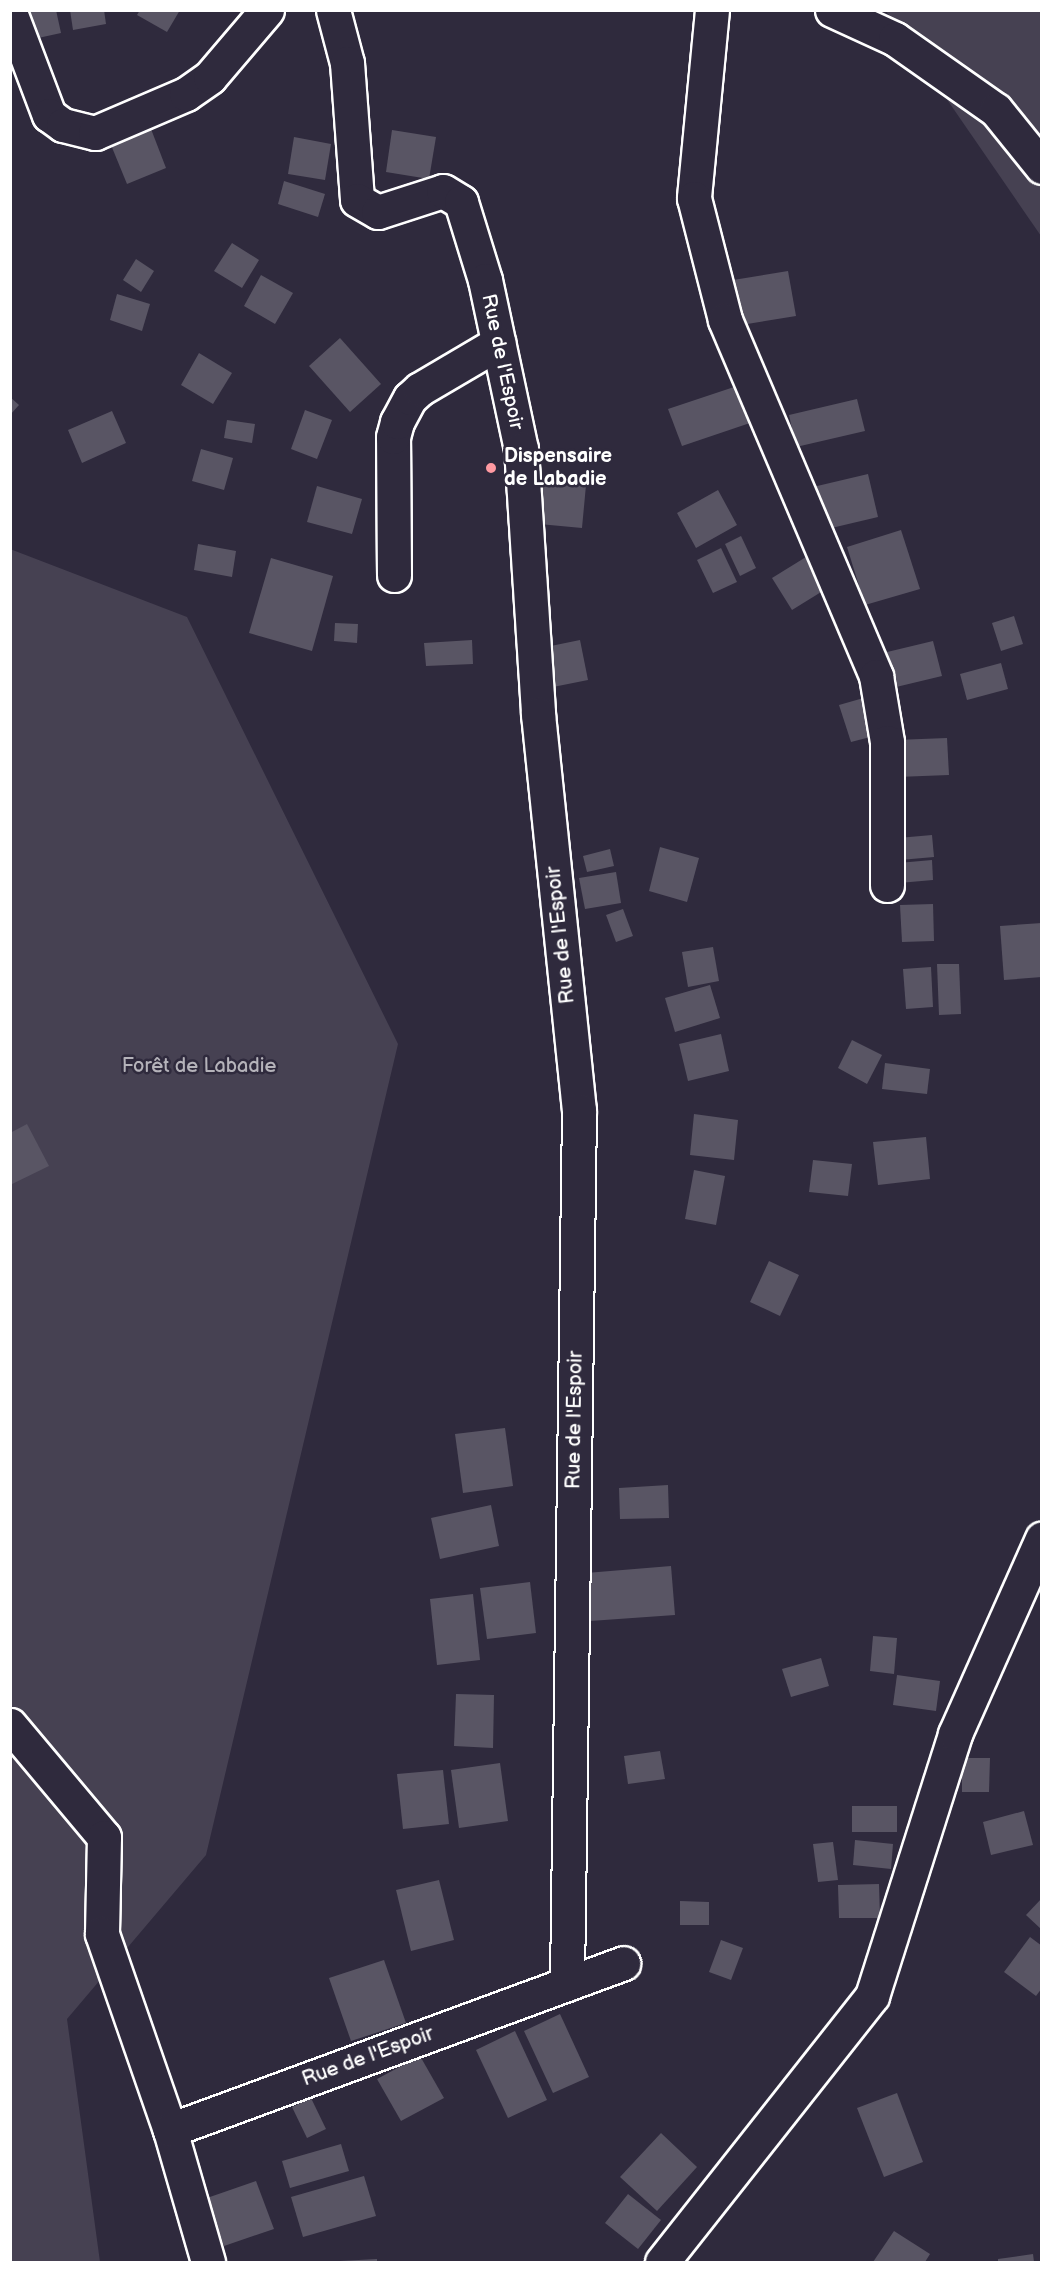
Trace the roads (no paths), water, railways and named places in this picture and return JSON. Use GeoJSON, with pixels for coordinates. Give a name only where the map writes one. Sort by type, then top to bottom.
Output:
{"type":"FeatureCollection","features":[{"type":"Feature","properties":{"kind":"street"},"geometry":{"type":"LineString","coordinates":[[10,12],[49,115],[63,125],[95,133],[186,94],[210,77],[267,10]]}},
{"type":"Feature","properties":{"kind":"street","name":"Rue de l'Espoir"},"geometry":{"type":"LineString","coordinates":[[333,10],[347,63],[357,200],[378,212],[437,191],[455,196],[461,202],[485,280],[521,449],[538,714],[579,1110],[567,1984]]}},
{"type":"Feature","properties":{"kind":"street"},"geometry":{"type":"LineString","coordinates":[[712,10],[694,198],[725,320],[876,676],[887,742],[887,885]]}},
{"type":"Feature","properties":{"kind":"street"},"geometry":{"type":"LineString","coordinates":[[832,10],[895,39],[996,110],[1041,167]]}},
{"type":"Feature","properties":{"kind":"street"},"geometry":{"type":"LineString","coordinates":[[394,574],[393,437],[397,422],[410,398],[420,389],[498,343]]}},
{"type":"Feature","properties":{"kind":"street"},"geometry":{"type":"LineString","coordinates":[[662,2262],[872,1996],[955,1734],[1041,1539]]}},
{"type":"Feature","properties":{"kind":"street"},"geometry":{"type":"LineString","coordinates":[[10,1725],[104,1837],[102,1934],[170,2130],[208,2262]]}},
{"type":"Feature","properties":{"kind":"street","name":"Rue de l'Espoir"},"geometry":{"type":"LineString","coordinates":[[170,2130],[623,1963]]}},
{"type":"Feature","properties":{"kind":"place","name":"Dispensaire de Labadie"},"geometry":{"type":"Point","coordinates":[491,468]}},
{"type":"Feature","properties":{"kind":"park label","name":"Forêt de Labadie"},"geometry":{"type":"Point","coordinates":[199,1066]}}]}
